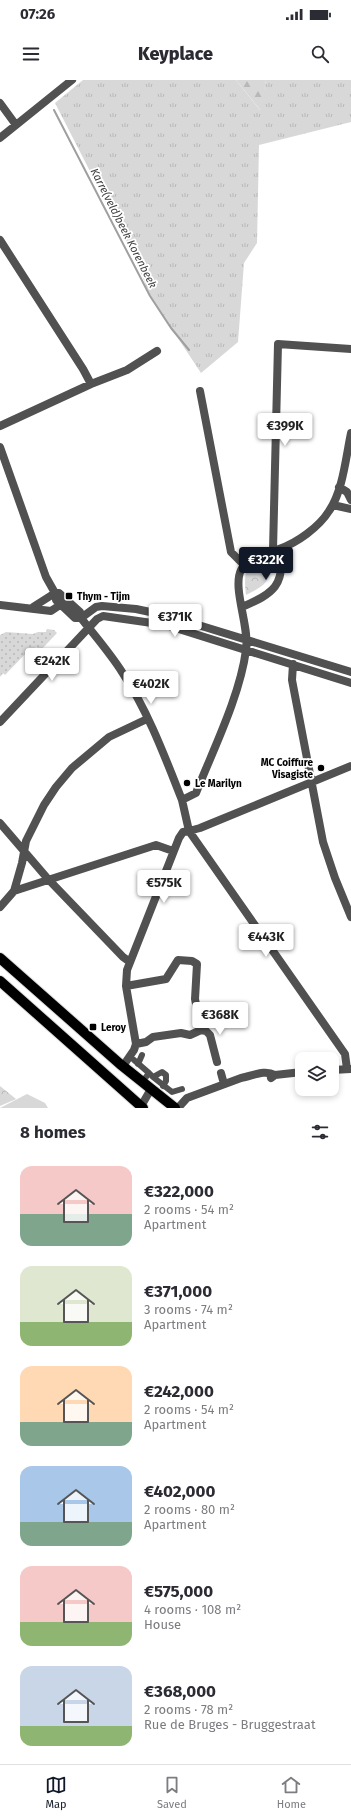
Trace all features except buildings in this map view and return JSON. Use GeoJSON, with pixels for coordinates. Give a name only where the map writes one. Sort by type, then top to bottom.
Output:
{"type":"FeatureCollection","features":[{"type":"Feature","properties":{"kind":"main road"},"geometry":{"type":"LineString","coordinates":[[0,958],[123,1066],[175,1108]]}},
{"type":"Feature","properties":{"kind":"main road"},"geometry":{"type":"LineString","coordinates":[[0,981],[141,1108]]}},
{"type":"Feature","properties":{"kind":"street"},"geometry":{"type":"LineString","coordinates":[[0,138],[72,80]]}},
{"type":"Feature","properties":{"kind":"street"},"geometry":{"type":"LineString","coordinates":[[0,103],[16,125]]}},
{"type":"Feature","properties":{"kind":"street"},"geometry":{"type":"LineString","coordinates":[[0,240],[91,384]]}},
{"type":"Feature","properties":{"kind":"street"},"geometry":{"type":"LineString","coordinates":[[242,607],[268,596],[275,586],[282,571],[276,549],[278,344],[351,349]]}},
{"type":"Feature","properties":{"kind":"street"},"geometry":{"type":"LineString","coordinates":[[0,426],[91,384],[127,370],[157,351]]}},
{"type":"Feature","properties":{"kind":"street"},"geometry":{"type":"LineString","coordinates":[[200,391],[231,552],[244,565]]}},
{"type":"Feature","properties":{"kind":"street"},"geometry":{"type":"LineString","coordinates":[[182,800],[196,793],[239,682],[247,650],[238,581],[244,565],[259,554],[276,549],[315,528],[333,505],[348,459],[351,433]]}},
{"type":"Feature","properties":{"kind":"street"},"geometry":{"type":"LineString","coordinates":[[0,447],[46,577],[59,594],[80,612],[82,618],[122,672],[147,719],[182,800],[189,831],[345,1054],[349,1069],[339,1070]]}},
{"type":"Feature","properties":{"kind":"street"},"geometry":{"type":"LineString","coordinates":[[339,487],[347,492],[351,500]]}},
{"type":"Feature","properties":{"kind":"street"},"geometry":{"type":"LineString","coordinates":[[333,505],[351,510]]}},
{"type":"Feature","properties":{"kind":"street"},"geometry":{"type":"LineString","coordinates":[[59,594],[60,605],[75,618],[82,618],[96,607],[118,607],[169,616],[351,672]]}},
{"type":"Feature","properties":{"kind":"street"},"geometry":{"type":"LineString","coordinates":[[33,607],[59,594]]}},
{"type":"Feature","properties":{"kind":"street"},"geometry":{"type":"LineString","coordinates":[[0,605],[33,607],[51,611],[60,605]]}},
{"type":"Feature","properties":{"kind":"street"},"geometry":{"type":"LineString","coordinates":[[0,722],[102,616],[128,618],[166,625],[351,683]]}},
{"type":"Feature","properties":{"kind":"street"},"geometry":{"type":"LineString","coordinates":[[293,664],[292,680],[328,861],[351,917]]}},
{"type":"Feature","properties":{"kind":"street"},"geometry":{"type":"LineString","coordinates":[[0,907],[14,891],[26,841],[44,805],[72,768],[109,737],[147,719]]}},
{"type":"Feature","properties":{"kind":"street"},"geometry":{"type":"LineString","coordinates":[[123,1066],[134,1050],[136,1044],[125,978],[173,851],[183,832],[200,828],[351,766]]}},
{"type":"Feature","properties":{"kind":"street"},"geometry":{"type":"LineString","coordinates":[[0,823],[48,879],[123,957],[130,962]]}},
{"type":"Feature","properties":{"kind":"street"},"geometry":{"type":"LineString","coordinates":[[14,891],[156,845],[173,851]]}},
{"type":"Feature","properties":{"kind":"street"},"geometry":{"type":"LineString","coordinates":[[126,986],[166,979],[178,960],[181,959],[197,964],[195,999],[201,1030]]}},
{"type":"Feature","properties":{"kind":"street"},"geometry":{"type":"LineString","coordinates":[[136,1044],[146,1042],[153,1037],[181,1033],[190,1035],[201,1030],[206,1031],[210,1035],[217,1062]]}},
{"type":"Feature","properties":{"kind":"street"},"geometry":{"type":"LineString","coordinates":[[142,1055],[136,1062],[149,1076],[172,1092],[182,1089]]}},
{"type":"Feature","properties":{"kind":"street"},"geometry":{"type":"LineString","coordinates":[[149,1076],[162,1072],[166,1076],[166,1081],[163,1086]]}},
{"type":"Feature","properties":{"kind":"street"},"geometry":{"type":"LineString","coordinates":[[221,1073],[224,1084]]}},
{"type":"Feature","properties":{"kind":"street"},"geometry":{"type":"LineString","coordinates":[[178,1108],[187,1098],[254,1074],[271,1073],[275,1075],[295,1073]]}},
{"type":"Feature","properties":{"kind":"street"},"geometry":{"type":"LineString","coordinates":[[141,1108],[151,1089]]}},
{"type":"Feature","properties":{"kind":"green space"},"geometry":{"type":"Polygon","coordinates":[[[83,80],[236,80],[260,110],[266,80],[351,80],[351,122],[259,145],[257,243],[244,263],[238,342],[201,373],[150,296],[137,263],[55,103],[83,80]]]}},
{"type":"Feature","properties":{"kind":"green space"},"geometry":{"type":"Polygon","coordinates":[[[236,80],[266,80],[261,111],[236,80]]]}},
{"type":"Feature","properties":{"kind":"green space"},"geometry":{"type":"Polygon","coordinates":[[[273,555],[270,575],[267,580],[260,587],[246,595],[245,579],[248,568],[257,560],[273,555]]]}},
{"type":"Feature","properties":{"kind":"green space"},"geometry":{"type":"Polygon","coordinates":[[[47,629],[54,630],[57,633],[40,651],[36,647],[31,652],[29,650],[5,675],[3,673],[0,677],[0,635],[6,632],[33,634],[38,632],[46,632],[47,629]]]}},
{"type":"Feature","properties":{"kind":"green space"},"geometry":{"type":"Polygon","coordinates":[[[0,1086],[16,1099],[0,1106],[0,1086]]]}},
{"type":"Feature","properties":{"kind":"green space"},"geometry":{"type":"Polygon","coordinates":[[[27,1094],[45,1103],[48,1108],[0,1108],[27,1094]]]}},
{"type":"Feature","properties":{"kind":"waterway","name":"Karre(veld)beek Korenbeek"},"geometry":{"type":"LineString","coordinates":[[54,110],[150,296],[171,328],[189,350]]}},
{"type":"Feature","properties":{"kind":"place","name":"Thym - Tijm"},"geometry":{"type":"Point","coordinates":[69,596]}},
{"type":"Feature","properties":{"kind":"place","name":"MC Coiffure Visagiste"},"geometry":{"type":"Point","coordinates":[321,768]}},
{"type":"Feature","properties":{"kind":"place","name":"Le Marilyn"},"geometry":{"type":"Point","coordinates":[187,783]}},
{"type":"Feature","properties":{"kind":"place","name":"Leroy"},"geometry":{"type":"Point","coordinates":[93,1027]}}]}
